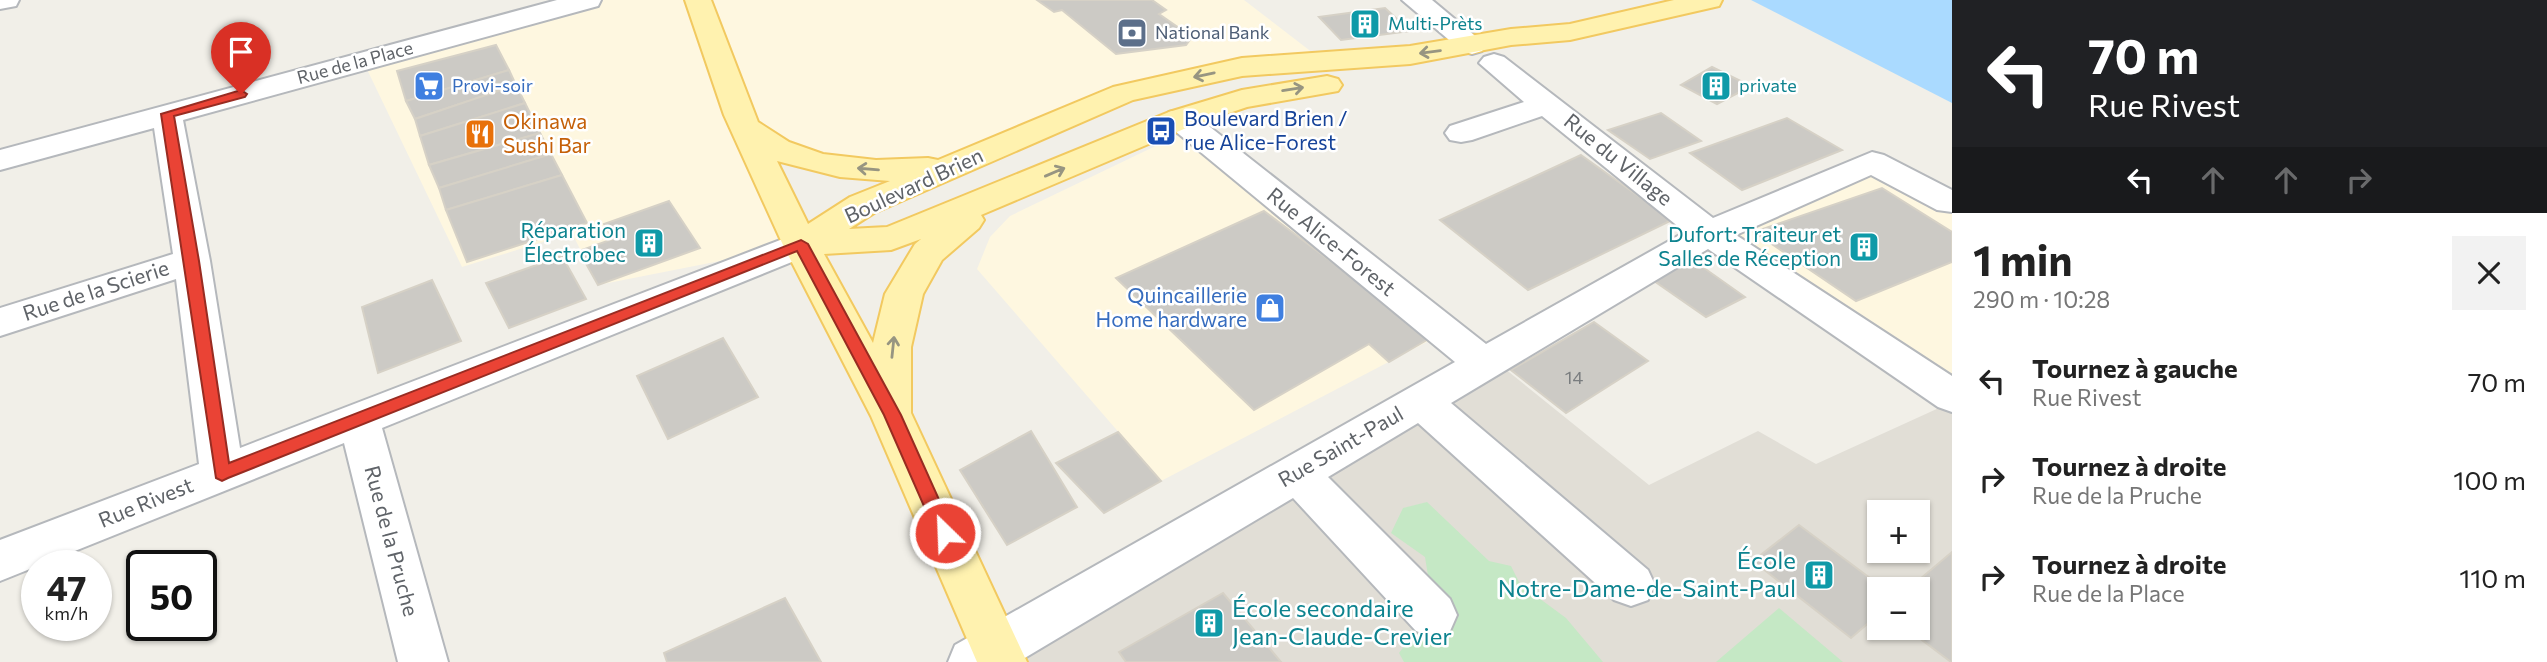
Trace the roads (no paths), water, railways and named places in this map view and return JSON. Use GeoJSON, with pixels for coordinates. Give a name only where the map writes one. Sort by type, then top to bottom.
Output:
{"type":"FeatureCollection","features":[{"type":"Feature","properties":{"kind":"main road"},"geometry":{"type":"LineString","coordinates":[[698,0],[739,115],[801,244],[892,415],[991,657]]}},
{"type":"Feature","properties":{"kind":"main road","name":"Boulevard Brien"},"geometry":{"type":"LineString","coordinates":[[801,244],[862,205],[1124,93],[1242,67],[1531,52],[1570,32],[1709,0]]}},
{"type":"Feature","properties":{"kind":"main road","name":"Boulevard Brien"},"geometry":{"type":"LineString","coordinates":[[801,244],[891,237],[1180,119],[1242,99],[1483,54]]}},
{"type":"Feature","properties":{"kind":"main road"},"geometry":{"type":"LineString","coordinates":[[747,129],[787,153],[831,165],[874,170],[910,170],[960,163]]}},
{"type":"Feature","properties":{"kind":"main road"},"geometry":{"type":"LineString","coordinates":[[892,415],[891,347],[904,294],[928,252],[992,198]]}},
{"type":"Feature","properties":{"kind":"street"},"geometry":{"type":"LineString","coordinates":[[0,1],[6,0]]}},
{"type":"Feature","properties":{"kind":"street","name":"Rue de la Place"},"geometry":{"type":"LineString","coordinates":[[0,160],[588,0]]}},
{"type":"Feature","properties":{"kind":"street","name":"Rue du Village"},"geometry":{"type":"LineString","coordinates":[[1415,0],[1709,233],[1952,396]]}},
{"type":"Feature","properties":{"kind":"street"},"geometry":{"type":"LineString","coordinates":[[1461,133],[1549,104]]}},
{"type":"Feature","properties":{"kind":"street"},"geometry":{"type":"LineString","coordinates":[[167,114],[192,261],[222,473]]}},
{"type":"Feature","properties":{"kind":"street","name":"Rue Alice-Forest"},"geometry":{"type":"LineString","coordinates":[[1180,119],[1484,364]]}},
{"type":"Feature","properties":{"kind":"street","name":"Rue Saint-Paul"},"geometry":{"type":"LineString","coordinates":[[991,657],[1297,473],[1709,233],[1872,162],[1949,202],[1952,201]]}},
{"type":"Feature","properties":{"kind":"street","name":"Rue Rivest"},"geometry":{"type":"LineString","coordinates":[[0,561],[801,244]]}},
{"type":"Feature","properties":{"kind":"street","name":"Rue de la Scierie"},"geometry":{"type":"LineString","coordinates":[[0,322],[192,261]]}},
{"type":"Feature","properties":{"kind":"street"},"geometry":{"type":"LineString","coordinates":[[1421,401],[1631,585]]}},
{"type":"Feature","properties":{"kind":"street","name":"Rue de la Pruche"},"geometry":{"type":"LineString","coordinates":[[359,419],[423,662]]}},
{"type":"Feature","properties":{"kind":"street"},"geometry":{"type":"LineString","coordinates":[[1297,473],[1433,615]]}},
{"type":"Feature","properties":{"kind":"water"},"geometry":{"type":"Polygon","coordinates":[[[1751,0],[1952,0],[1952,103],[1751,0]]]}},
{"type":"Feature","properties":{"kind":"place","name":"Multi-Prèts"},"geometry":{"type":"Point","coordinates":[1365,24]}},
{"type":"Feature","properties":{"kind":"place","name":"National Bank"},"geometry":{"type":"Point","coordinates":[1132,33]}},
{"type":"Feature","properties":{"kind":"place","name":"Provi-soir"},"geometry":{"type":"Point","coordinates":[429,86]}},
{"type":"Feature","properties":{"kind":"place","name":"private"},"geometry":{"type":"Point","coordinates":[1716,86]}},
{"type":"Feature","properties":{"kind":"place","name":"Boulevard Brien / rue Alice-Forest"},"geometry":{"type":"Point","coordinates":[1161,131]}},
{"type":"Feature","properties":{"kind":"place","name":"Okinawa Sushi Bar"},"geometry":{"type":"Point","coordinates":[480,134]}},
{"type":"Feature","properties":{"kind":"place","name":"Réparation Électrobec"},"geometry":{"type":"Point","coordinates":[649,243]}},
{"type":"Feature","properties":{"kind":"place","name":"Dufort: Traiteur et Salles de Réception"},"geometry":{"type":"Point","coordinates":[1864,247]}},
{"type":"Feature","properties":{"kind":"place","name":"Quincaillerie Home hardware"},"geometry":{"type":"Point","coordinates":[1270,308]}},
{"type":"Feature","properties":{"kind":"place","name":"École Notre-Dame-de-Saint-Paul"},"geometry":{"type":"Point","coordinates":[1819,575]}},
{"type":"Feature","properties":{"kind":"place","name":"École secondaire Jean-Claude-Crevier"},"geometry":{"type":"Point","coordinates":[1209,623]}}]}
